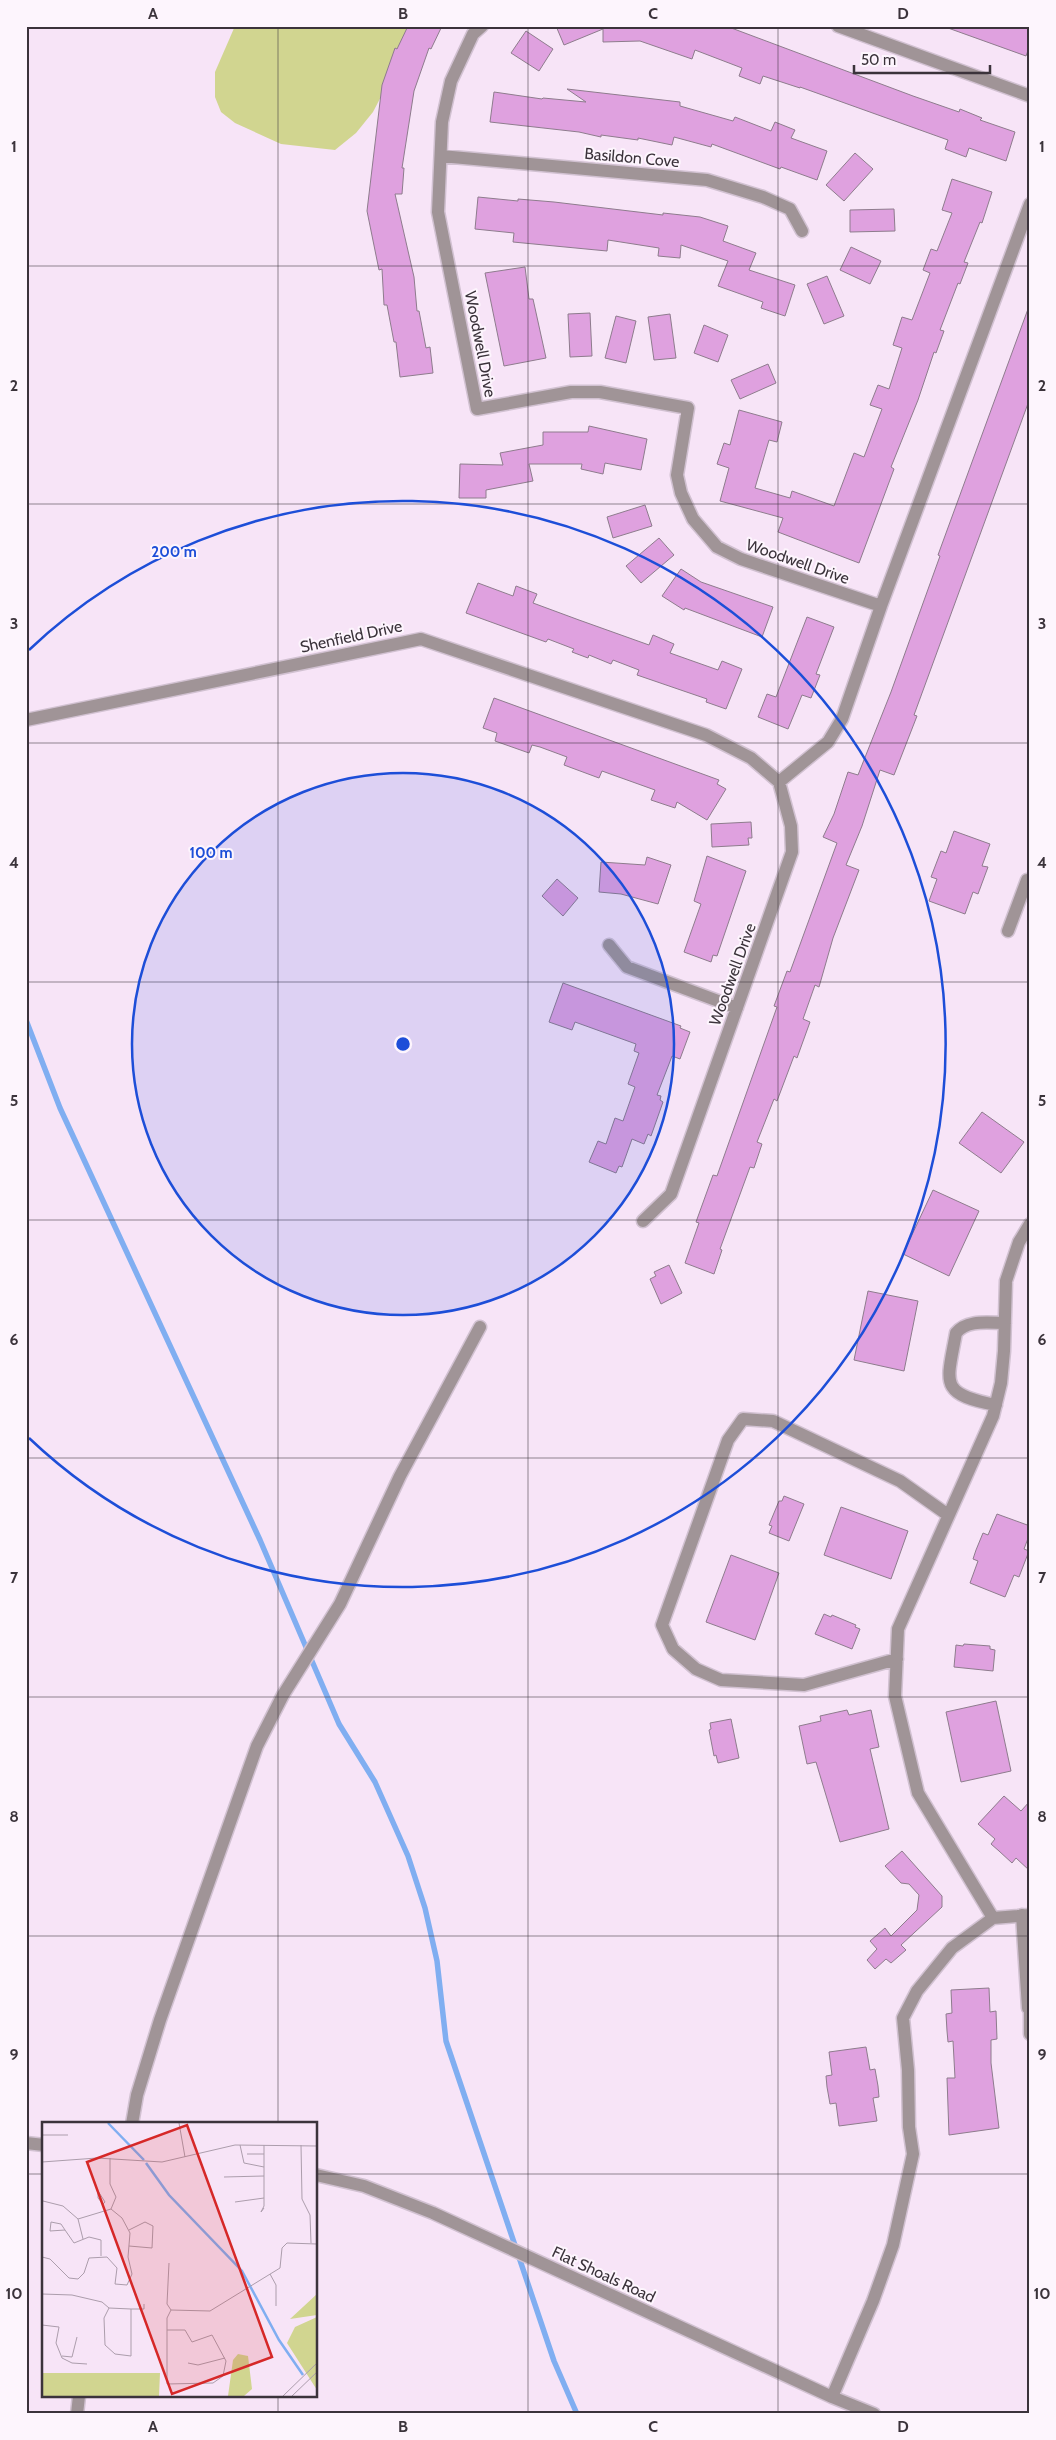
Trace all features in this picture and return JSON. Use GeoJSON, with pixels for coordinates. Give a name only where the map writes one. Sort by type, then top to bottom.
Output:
{"type":"FeatureCollection","features":[{"type":"Feature","properties":{"kind":"street","name":"Woodwell Drive"},"geometry":{"type":"LineString","coordinates":[[482,26],[474,34],[452,81],[442,122],[438,212],[477,409],[571,392],[600,392],[688,408],[677,475],[693,519],[717,547],[741,559],[881,606]]}},
{"type":"Feature","properties":{"kind":"street"},"geometry":{"type":"LineString","coordinates":[[838,26],[1030,96]]}},
{"type":"Feature","properties":{"kind":"street","name":"Basildon Cove"},"geometry":{"type":"LineString","coordinates":[[441,156],[707,180],[763,197],[790,209],[802,231]]}},
{"type":"Feature","properties":{"kind":"street"},"geometry":{"type":"LineString","coordinates":[[779,782],[828,742],[842,719],[881,606],[1030,204]]}},
{"type":"Feature","properties":{"kind":"street","name":"Shenfield Drive"},"geometry":{"type":"LineString","coordinates":[[26,720],[421,639],[706,735],[751,758],[779,782]]}},
{"type":"Feature","properties":{"kind":"street","name":"Woodwell Drive"},"geometry":{"type":"LineString","coordinates":[[643,1221],[671,1194],[792,852],[792,826],[779,782]]}},
{"type":"Feature","properties":{"kind":"street"},"geometry":{"type":"LineString","coordinates":[[1008,931],[1027,880],[1030,881]]}},
{"type":"Feature","properties":{"kind":"street"},"geometry":{"type":"LineString","coordinates":[[609,945],[627,967],[737,1008]]}},
{"type":"Feature","properties":{"kind":"street"},"geometry":{"type":"LineString","coordinates":[[993,1918],[918,1793],[895,1696],[898,1629],[982,1441],[996,1405],[1001,1383],[1006,1281],[1019,1242],[1030,1224]]}},
{"type":"Feature","properties":{"kind":"street"},"geometry":{"type":"LineString","coordinates":[[996,1405],[961,1396],[953,1389],[948,1379],[956,1333],[961,1327],[973,1324],[1005,1323]]}},
{"type":"Feature","properties":{"kind":"street"},"geometry":{"type":"LineString","coordinates":[[132,2122],[137,2094],[160,2020],[258,1746],[283,1695],[340,1604],[400,1476],[480,1327]]}},
{"type":"Feature","properties":{"kind":"street"},"geometry":{"type":"LineString","coordinates":[[897,1659],[804,1685],[721,1680],[696,1670],[673,1649],[662,1625],[728,1440],[743,1419],[773,1421],[891,1477],[948,1515]]}},
{"type":"Feature","properties":{"kind":"street"},"geometry":{"type":"LineString","coordinates":[[832,2397],[873,2301],[893,2245],[913,2154],[909,2127],[908,2070],[903,2018],[917,1991],[952,1948],[993,1918],[1026,1915],[1030,2034]]}},
{"type":"Feature","properties":{"kind":"street"},"geometry":{"type":"LineString","coordinates":[[26,2143],[42,2145]]}},
{"type":"Feature","properties":{"kind":"street","name":"Flat Shoals Road"},"geometry":{"type":"LineString","coordinates":[[318,2176],[364,2186],[433,2213],[832,2397],[874,2414]]}},
{"type":"Feature","properties":{"kind":"street"},"geometry":{"type":"LineString","coordinates":[[78,2414],[79,2398]]}},
{"type":"Feature","properties":{"kind":"green space"},"geometry":{"type":"Polygon","coordinates":[[[235,26],[418,26],[373,112],[356,133],[335,150],[281,144],[235,123],[221,112],[215,97],[215,72],[235,26]]]}},
{"type":"Feature","properties":{"kind":"building"},"geometry":{"type":"Polygon","coordinates":[[[408,26],[442,26],[431,49],[429,48],[414,91],[402,168],[404,168],[402,194],[395,194],[414,277],[417,311],[419,311],[426,348],[430,347],[433,373],[400,377],[396,342],[394,342],[387,305],[384,305],[382,269],[379,270],[367,211],[382,85],[395,48],[397,49],[408,26]]]}},
{"type":"Feature","properties":{"kind":"building"},"geometry":{"type":"Polygon","coordinates":[[[556,26],[726,26],[913,96],[959,112],[960,109],[982,118],[980,120],[1015,132],[1006,161],[969,148],[966,157],[945,149],[948,140],[800,87],[763,76],[760,84],[739,76],[742,68],[695,50],[692,59],[640,41],[603,42],[603,29],[564,45],[556,26]]]}},
{"type":"Feature","properties":{"kind":"building"},"geometry":{"type":"Polygon","coordinates":[[[948,26],[1030,26],[1030,45],[1026,56],[948,28],[948,26]]]}},
{"type":"Feature","properties":{"kind":"building"},"geometry":{"type":"Polygon","coordinates":[[[526,31],[553,49],[539,71],[511,53],[526,31]]]}},
{"type":"Feature","properties":{"kind":"building"},"geometry":{"type":"Polygon","coordinates":[[[567,89],[680,102],[680,106],[733,121],[735,117],[771,131],[775,122],[795,130],[791,138],[827,151],[817,180],[781,167],[780,169],[712,144],[711,147],[674,137],[672,145],[638,138],[638,140],[601,135],[601,137],[579,132],[490,122],[494,92],[542,99],[586,102],[567,89]]]}},
{"type":"Feature","properties":{"kind":"building"},"geometry":{"type":"Polygon","coordinates":[[[855,153],[873,169],[844,201],[826,185],[855,153]]]}},
{"type":"Feature","properties":{"kind":"building"},"geometry":{"type":"Polygon","coordinates":[[[952,179],[992,192],[982,223],[980,222],[964,262],[968,263],[960,284],[958,283],[940,330],[944,331],[936,353],[934,352],[918,400],[891,467],[894,469],[859,563],[778,532],[783,518],[720,501],[729,468],[717,464],[724,443],[730,445],[739,410],[782,422],[777,442],[769,440],[755,488],[790,498],[792,491],[834,506],[854,453],[864,457],[882,409],[870,405],[878,385],[889,389],[902,348],[893,345],[902,317],[912,320],[930,273],[923,270],[931,249],[937,251],[952,213],[942,210],[952,179]]]}},
{"type":"Feature","properties":{"kind":"building"},"geometry":{"type":"Polygon","coordinates":[[[478,197],[554,202],[663,215],[663,213],[700,217],[728,226],[723,241],[756,253],[749,270],[795,285],[785,316],[761,308],[763,302],[718,286],[728,261],[681,245],[680,258],[658,256],[659,248],[608,240],[607,251],[513,242],[514,233],[475,229],[478,197]]]}},
{"type":"Feature","properties":{"kind":"building"},"geometry":{"type":"Polygon","coordinates":[[[894,209],[895,231],[850,232],[850,210],[894,209]]]}},
{"type":"Feature","properties":{"kind":"building"},"geometry":{"type":"Polygon","coordinates":[[[851,247],[881,261],[870,284],[840,270],[851,247]]]}},
{"type":"Feature","properties":{"kind":"building"},"geometry":{"type":"Polygon","coordinates":[[[525,267],[529,299],[533,299],[546,358],[504,366],[485,273],[525,267]]]}},
{"type":"Feature","properties":{"kind":"building"},"geometry":{"type":"Polygon","coordinates":[[[827,276],[844,316],[824,324],[807,284],[827,276]]]}},
{"type":"Feature","properties":{"kind":"building"},"geometry":{"type":"Polygon","coordinates":[[[1028,309],[1030,309],[1030,398],[914,715],[917,716],[894,775],[880,770],[862,826],[846,865],[859,870],[833,938],[819,987],[815,985],[803,1019],[810,1022],[797,1058],[794,1056],[777,1101],[774,1099],[757,1142],[762,1144],[754,1168],[750,1167],[720,1249],[722,1250],[714,1274],[685,1263],[699,1223],[696,1222],[713,1175],[717,1176],[777,1007],[774,1006],[787,971],[790,972],[837,843],[823,837],[834,814],[848,772],[858,775],[891,692],[940,556],[938,555],[1028,309]]]}},
{"type":"Feature","properties":{"kind":"building"},"geometry":{"type":"Polygon","coordinates":[[[590,313],[592,356],[570,357],[568,314],[590,313]]]}},
{"type":"Feature","properties":{"kind":"building"},"geometry":{"type":"Polygon","coordinates":[[[670,314],[676,358],[654,360],[648,317],[670,314]]]}},
{"type":"Feature","properties":{"kind":"building"},"geometry":{"type":"Polygon","coordinates":[[[616,316],[636,321],[626,363],[605,358],[616,316]]]}},
{"type":"Feature","properties":{"kind":"building"},"geometry":{"type":"Polygon","coordinates":[[[704,325],[728,335],[718,362],[694,353],[704,325]]]}},
{"type":"Feature","properties":{"kind":"building"},"geometry":{"type":"Polygon","coordinates":[[[768,364],[776,383],[740,399],[731,380],[768,364]]]}},
{"type":"Feature","properties":{"kind":"building"},"geometry":{"type":"Polygon","coordinates":[[[589,426],[647,439],[641,470],[605,463],[603,474],[581,469],[582,464],[529,464],[533,481],[486,490],[486,498],[459,498],[460,464],[503,465],[500,453],[543,445],[543,432],[588,432],[589,426]]]}},
{"type":"Feature","properties":{"kind":"building"},"geometry":{"type":"Polygon","coordinates":[[[645,505],[652,526],[613,538],[607,517],[645,505]]]}},
{"type":"Feature","properties":{"kind":"building"},"geometry":{"type":"Polygon","coordinates":[[[659,538],[674,555],[641,583],[626,566],[659,538]]]}},
{"type":"Feature","properties":{"kind":"building"},"geometry":{"type":"Polygon","coordinates":[[[681,569],[701,582],[773,607],[762,637],[685,608],[684,610],[662,596],[681,569]]]}},
{"type":"Feature","properties":{"kind":"building"},"geometry":{"type":"Polygon","coordinates":[[[478,583],[513,596],[516,586],[537,594],[533,603],[579,620],[649,645],[653,635],[674,644],[670,653],[718,670],[722,661],[742,669],[726,709],[706,702],[707,699],[637,675],[639,670],[613,660],[611,664],[589,655],[588,658],[572,652],[574,649],[548,639],[546,642],[466,613],[478,583]]]}},
{"type":"Feature","properties":{"kind":"building"},"geometry":{"type":"Polygon","coordinates":[[[807,617],[834,627],[816,674],[820,675],[811,698],[802,695],[788,729],[758,717],[767,694],[776,697],[807,617]]]}},
{"type":"Feature","properties":{"kind":"building"},"geometry":{"type":"Polygon","coordinates":[[[494,698],[719,780],[717,784],[726,789],[707,820],[677,802],[675,808],[651,800],[655,790],[602,771],[599,778],[564,765],[567,757],[532,745],[529,753],[495,741],[497,733],[483,728],[494,698]]]}},
{"type":"Feature","properties":{"kind":"building"},"geometry":{"type":"Polygon","coordinates":[[[751,822],[752,838],[748,838],[749,845],[712,847],[711,824],[751,822]]]}},
{"type":"Feature","properties":{"kind":"building"},"geometry":{"type":"Polygon","coordinates":[[[954,831],[990,844],[982,866],[988,867],[978,894],[973,892],[965,914],[929,901],[937,879],[931,877],[941,851],[946,853],[954,831]]]}},
{"type":"Feature","properties":{"kind":"building"},"geometry":{"type":"Polygon","coordinates":[[[707,856],[746,871],[717,956],[713,955],[711,962],[684,952],[701,904],[694,901],[707,856]]]}},
{"type":"Feature","properties":{"kind":"building"},"geometry":{"type":"Polygon","coordinates":[[[647,857],[671,865],[658,904],[621,894],[599,892],[601,862],[645,865],[647,857]]]}},
{"type":"Feature","properties":{"kind":"building"},"geometry":{"type":"Polygon","coordinates":[[[557,879],[578,898],[563,916],[542,896],[557,879]]]}},
{"type":"Feature","properties":{"kind":"building"},"geometry":{"type":"Polygon","coordinates":[[[563,983],[681,1026],[680,1028],[690,1032],[680,1059],[672,1056],[657,1095],[661,1096],[660,1100],[663,1102],[651,1136],[648,1134],[644,1144],[632,1139],[622,1167],[619,1166],[616,1173],[589,1162],[598,1141],[606,1144],[615,1118],[623,1121],[635,1087],[628,1084],[639,1053],[634,1051],[636,1044],[575,1022],[572,1030],[549,1022],[563,983]]]}},
{"type":"Feature","properties":{"kind":"building"},"geometry":{"type":"Polygon","coordinates":[[[982,1112],[1024,1142],[1001,1173],[959,1143],[982,1112]]]}},
{"type":"Feature","properties":{"kind":"building"},"geometry":{"type":"Polygon","coordinates":[[[933,1190],[979,1211],[949,1276],[903,1254],[933,1190]]]}},
{"type":"Feature","properties":{"kind":"building"},"geometry":{"type":"Polygon","coordinates":[[[669,1265],[682,1293],[661,1304],[650,1279],[656,1276],[654,1272],[669,1265]]]}},
{"type":"Feature","properties":{"kind":"building"},"geometry":{"type":"Polygon","coordinates":[[[868,1291],[918,1301],[904,1371],[854,1360],[868,1291]]]}},
{"type":"Feature","properties":{"kind":"building"},"geometry":{"type":"Polygon","coordinates":[[[784,1496],[804,1504],[789,1541],[769,1533],[772,1526],[769,1525],[779,1501],[782,1501],[784,1496]]]}},
{"type":"Feature","properties":{"kind":"building"},"geometry":{"type":"Polygon","coordinates":[[[841,1507],[908,1531],[891,1579],[824,1555],[841,1507]]]}},
{"type":"Feature","properties":{"kind":"building"},"geometry":{"type":"Polygon","coordinates":[[[997,1514],[1030,1526],[1030,1533],[1024,1549],[1029,1551],[1019,1577],[1014,1575],[1005,1597],[970,1583],[978,1561],[973,1559],[976,1550],[983,1533],[988,1535],[997,1514]]]}},
{"type":"Feature","properties":{"kind":"building"},"geometry":{"type":"Polygon","coordinates":[[[731,1555],[779,1573],[755,1640],[706,1622],[731,1555]]]}},
{"type":"Feature","properties":{"kind":"building"},"geometry":{"type":"Polygon","coordinates":[[[824,1614],[831,1617],[832,1615],[856,1625],[855,1627],[860,1629],[852,1649],[815,1634],[824,1614]]]}},
{"type":"Feature","properties":{"kind":"building"},"geometry":{"type":"Polygon","coordinates":[[[964,1644],[990,1646],[990,1649],[995,1650],[993,1671],[954,1667],[956,1645],[963,1646],[964,1644]]]}},
{"type":"Feature","properties":{"kind":"building"},"geometry":{"type":"Polygon","coordinates":[[[996,1701],[1011,1771],[961,1782],[946,1712],[996,1701]]]}},
{"type":"Feature","properties":{"kind":"building"},"geometry":{"type":"Polygon","coordinates":[[[847,1710],[849,1715],[871,1710],[879,1747],[870,1749],[889,1829],[840,1842],[816,1762],[807,1764],[799,1726],[821,1721],[820,1716],[847,1710]]]}},
{"type":"Feature","properties":{"kind":"building"},"geometry":{"type":"Polygon","coordinates":[[[731,1719],[739,1758],[718,1763],[716,1755],[714,1756],[709,1730],[711,1729],[710,1723],[731,1719]]]}},
{"type":"Feature","properties":{"kind":"building"},"geometry":{"type":"Polygon","coordinates":[[[1004,1796],[1021,1811],[1030,1801],[1030,1871],[1016,1858],[1012,1863],[991,1844],[995,1839],[978,1824],[1004,1796]]]}},
{"type":"Feature","properties":{"kind":"building"},"geometry":{"type":"Polygon","coordinates":[[[902,1851],[942,1896],[942,1907],[901,1945],[906,1950],[891,1963],[886,1959],[875,1969],[867,1960],[877,1949],[870,1941],[885,1928],[891,1936],[917,1910],[919,1895],[909,1884],[901,1883],[885,1866],[902,1851]]]}},
{"type":"Feature","properties":{"kind":"building"},"geometry":{"type":"Polygon","coordinates":[[[989,1988],[990,2012],[996,2011],[997,2039],[991,2040],[991,2063],[999,2128],[949,2135],[947,2078],[955,2078],[953,2041],[948,2042],[946,2014],[952,2013],[951,1990],[989,1988]]]}},
{"type":"Feature","properties":{"kind":"building"},"geometry":{"type":"Polygon","coordinates":[[[866,2047],[870,2070],[875,2069],[878,2086],[879,2097],[873,2098],[877,2121],[839,2126],[836,2103],[830,2104],[827,2087],[826,2076],[832,2075],[829,2052],[866,2047]]]}},
{"type":"Feature","properties":{"kind":"waterway"},"geometry":{"type":"LineString","coordinates":[[26,1020],[60,1108],[260,1540],[339,1724],[375,1782],[408,1856],[425,1908],[437,1961],[446,2041],[554,2361],[577,2414]]}}]}
